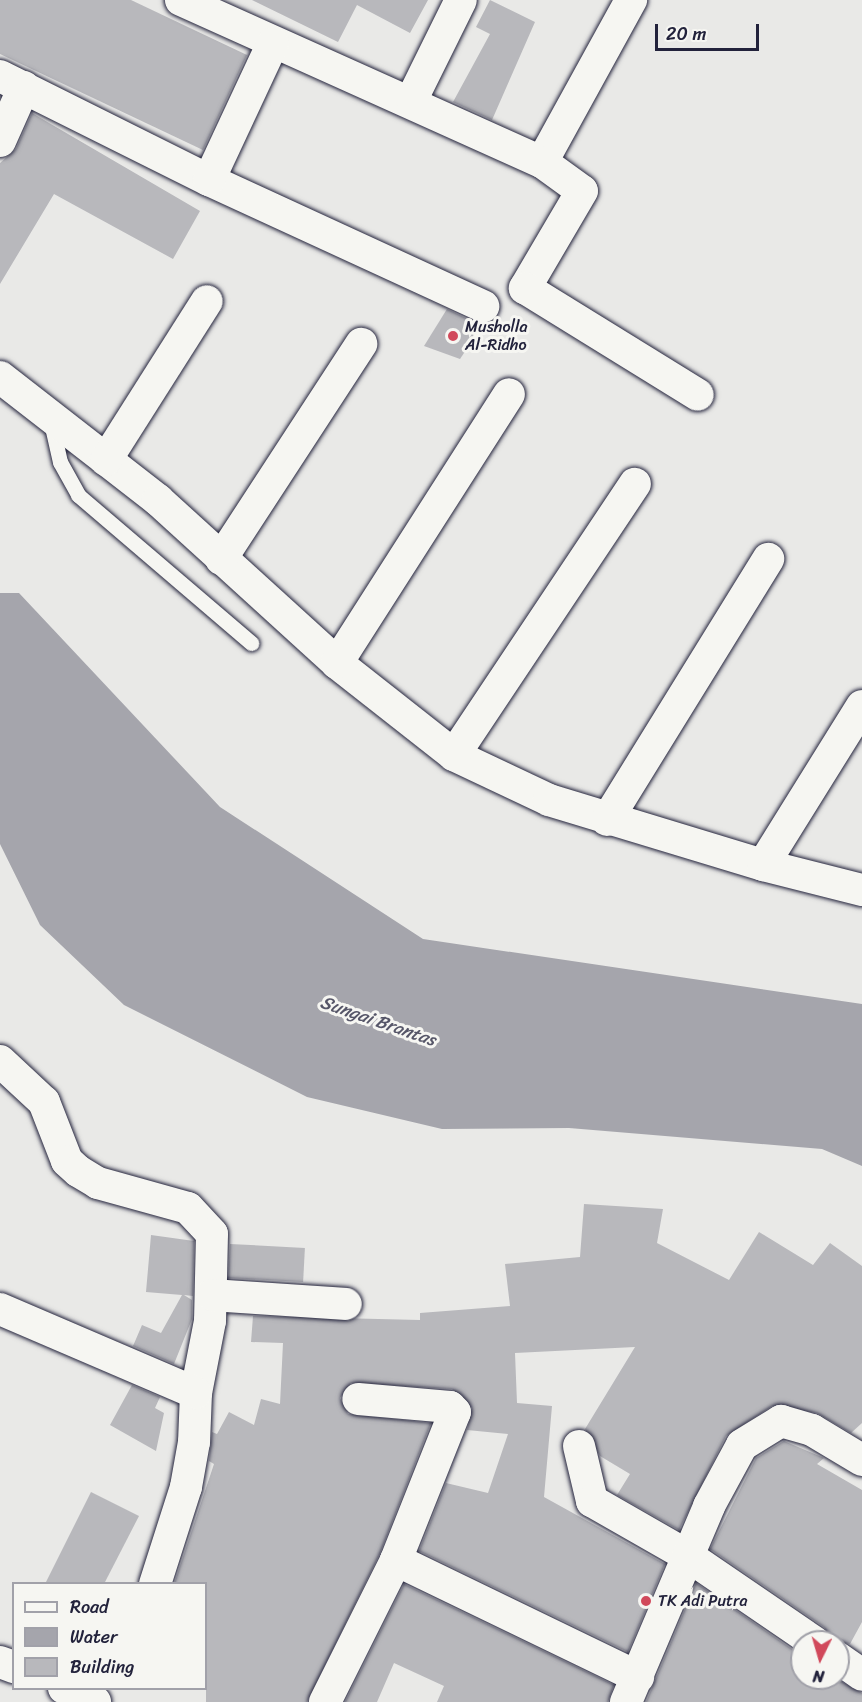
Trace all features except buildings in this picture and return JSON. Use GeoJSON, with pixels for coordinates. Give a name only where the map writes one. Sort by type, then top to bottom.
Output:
{"type":"FeatureCollection","features":[{"type":"Feature","properties":{"kind":"street"},"geometry":{"type":"LineString","coordinates":[[181,0],[273,43],[411,99],[542,162],[582,191],[525,288],[698,395]]}},
{"type":"Feature","properties":{"kind":"street"},"geometry":{"type":"LineString","coordinates":[[411,99],[461,0]]}},
{"type":"Feature","properties":{"kind":"street"},"geometry":{"type":"LineString","coordinates":[[542,162],[632,0]]}},
{"type":"Feature","properties":{"kind":"street"},"geometry":{"type":"LineString","coordinates":[[209,180],[273,43]]}},
{"type":"Feature","properties":{"kind":"street"},"geometry":{"type":"LineString","coordinates":[[0,141],[12,82],[209,180],[483,306]]}},
{"type":"Feature","properties":{"kind":"street"},"geometry":{"type":"LineString","coordinates":[[106,460],[207,301]]}},
{"type":"Feature","properties":{"kind":"street"},"geometry":{"type":"LineString","coordinates":[[221,559],[361,344]]}},
{"type":"Feature","properties":{"kind":"street"},"geometry":{"type":"LineString","coordinates":[[0,377],[106,460],[337,663],[454,755],[549,800],[607,820],[763,865],[862,890]]}},
{"type":"Feature","properties":{"kind":"street"},"geometry":{"type":"LineString","coordinates":[[337,663],[509,393]]}},
{"type":"Feature","properties":{"kind":"street"},"geometry":{"type":"LineString","coordinates":[[454,755],[635,484]]}},
{"type":"Feature","properties":{"kind":"street"},"geometry":{"type":"LineString","coordinates":[[607,820],[768,558]]}},
{"type":"Feature","properties":{"kind":"street"},"geometry":{"type":"LineString","coordinates":[[763,865],[862,706]]}},
{"type":"Feature","properties":{"kind":"street"},"geometry":{"type":"LineString","coordinates":[[0,1060],[44,1102],[64,1155],[78,1171],[203,1218],[213,1234],[212,1296],[196,1392],[186,1487],[155,1582]]}},
{"type":"Feature","properties":{"kind":"street"},"geometry":{"type":"LineString","coordinates":[[212,1296],[346,1304]]}},
{"type":"Feature","properties":{"kind":"street"},"geometry":{"type":"LineString","coordinates":[[0,1309],[196,1392]]}},
{"type":"Feature","properties":{"kind":"street"},"geometry":{"type":"LineString","coordinates":[[325,1702],[396,1560],[455,1412],[450,1407],[358,1399]]}},
{"type":"Feature","properties":{"kind":"street"},"geometry":{"type":"LineString","coordinates":[[396,1560],[632,1690],[725,1473],[742,1446],[764,1427],[782,1420],[812,1430],[862,1460]]}},
{"type":"Feature","properties":{"kind":"street"},"geometry":{"type":"LineString","coordinates":[[579,1446],[592,1501],[688,1556],[796,1630]]}},
{"type":"Feature","properties":{"kind":"street"},"geometry":{"type":"LineString","coordinates":[[66,1690],[95,1702]]}},
{"type":"Feature","properties":{"kind":"lane"},"geometry":{"type":"LineString","coordinates":[[50,416],[60,462],[78,495],[251,644]]}},
{"type":"Feature","properties":{"kind":"water","name":"Sungai Brantas"},"geometry":{"type":"Polygon","coordinates":[[[0,593],[19,593],[220,807],[423,939],[862,1004],[862,1166],[822,1149],[569,1128],[442,1129],[307,1097],[124,1005],[40,925],[0,844],[0,593]]]}},
{"type":"Feature","properties":{"kind":"place","name":"Musholla Al-Ridho"},"geometry":{"type":"Point","coordinates":[453,336]}},
{"type":"Feature","properties":{"kind":"place","name":"TK Adi Putra"},"geometry":{"type":"Point","coordinates":[646,1601]}}]}
